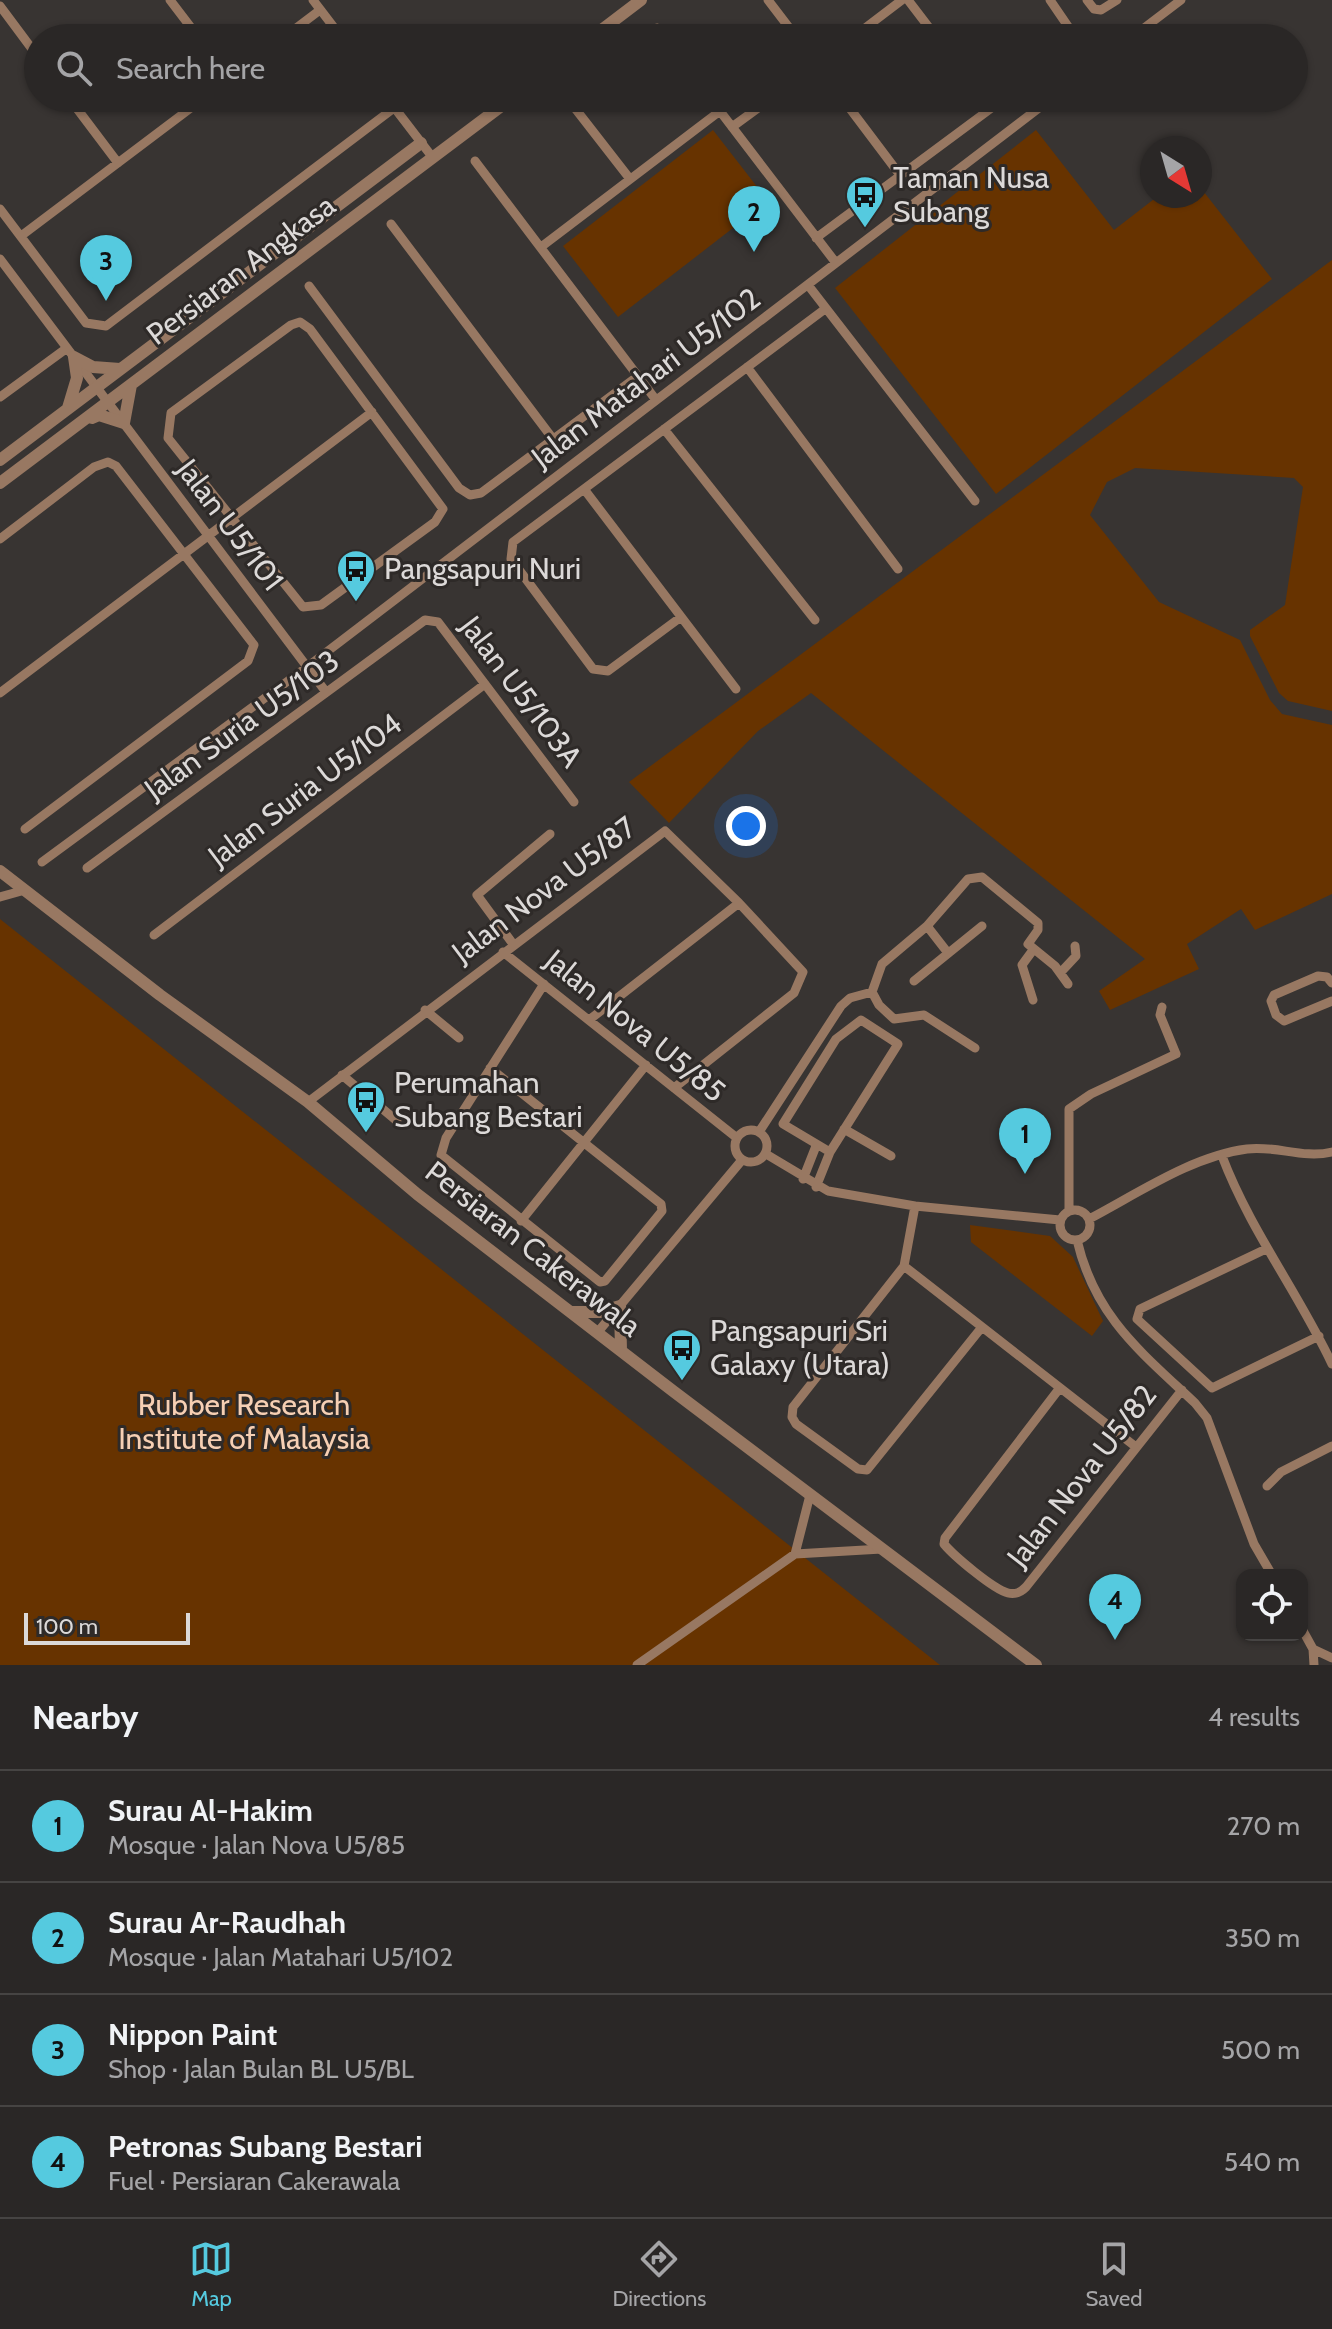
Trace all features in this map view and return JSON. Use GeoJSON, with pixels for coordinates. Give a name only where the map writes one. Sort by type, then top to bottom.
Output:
{"type":"FeatureCollection","features":[{"type":"Feature","properties":{"kind":"street"},"geometry":{"type":"LineString","coordinates":[[170,0],[188,24]]}},
{"type":"Feature","properties":{"kind":"street"},"geometry":{"type":"LineString","coordinates":[[313,0],[331,24]]}},
{"type":"Feature","properties":{"kind":"street"},"geometry":{"type":"LineString","coordinates":[[609,24],[641,0]]}},
{"type":"Feature","properties":{"kind":"street"},"geometry":{"type":"LineString","coordinates":[[768,0],[786,24]]}},
{"type":"Feature","properties":{"kind":"street"},"geometry":{"type":"LineString","coordinates":[[872,24],[905,0],[925,24]]}},
{"type":"Feature","properties":{"kind":"street"},"geometry":{"type":"LineString","coordinates":[[1050,0],[1066,24]]}},
{"type":"Feature","properties":{"kind":"street"},"geometry":{"type":"LineString","coordinates":[[1087,0],[1094,9],[1101,10],[1117,0]]}},
{"type":"Feature","properties":{"kind":"street"},"geometry":{"type":"LineString","coordinates":[[1149,24],[1181,0]]}},
{"type":"Feature","properties":{"kind":"street"},"geometry":{"type":"LineString","coordinates":[[0,6],[24,38]]}},
{"type":"Feature","properties":{"kind":"street"},"geometry":{"type":"LineString","coordinates":[[302,24],[320,10]]}},
{"type":"Feature","properties":{"kind":"street"},"geometry":{"type":"LineString","coordinates":[[80,112],[118,163]]}},
{"type":"Feature","properties":{"kind":"street"},"geometry":{"type":"LineString","coordinates":[[21,236],[185,112]]}},
{"type":"Feature","properties":{"kind":"street"},"geometry":{"type":"LineString","coordinates":[[0,209],[86,323],[106,326],[389,112]]}},
{"type":"Feature","properties":{"kind":"street"},"geometry":{"type":"LineString","coordinates":[[397,112],[433,158]]}},
{"type":"Feature","properties":{"kind":"street","name":"Persiaran Angkasa"},"geometry":{"type":"LineString","coordinates":[[0,483],[494,112]]}},
{"type":"Feature","properties":{"kind":"street"},"geometry":{"type":"LineString","coordinates":[[578,112],[630,179]]}},
{"type":"Feature","properties":{"kind":"street"},"geometry":{"type":"LineString","coordinates":[[541,247],[719,112]]}},
{"type":"Feature","properties":{"kind":"street"},"geometry":{"type":"LineString","coordinates":[[721,112],[836,263]]}},
{"type":"Feature","properties":{"kind":"street"},"geometry":{"type":"LineString","coordinates":[[732,127],[753,112]]}},
{"type":"Feature","properties":{"kind":"street"},"geometry":{"type":"LineString","coordinates":[[853,112],[900,175]]}},
{"type":"Feature","properties":{"kind":"street"},"geometry":{"type":"LineString","coordinates":[[816,238],[986,112]]}},
{"type":"Feature","properties":{"kind":"street","name":"Jalan Matahari U5/102"},"geometry":{"type":"LineString","coordinates":[[42,862],[307,667],[1034,112]]}},
{"type":"Feature","properties":{"kind":"street","name":"Persiaran Angkasa"},"geometry":{"type":"LineString","coordinates":[[0,460],[421,143]]}},
{"type":"Feature","properties":{"kind":"street"},"geometry":{"type":"LineString","coordinates":[[475,161],[656,400]]}},
{"type":"Feature","properties":{"kind":"street"},"geometry":{"type":"LineString","coordinates":[[391,224],[553,439]]}},
{"type":"Feature","properties":{"kind":"street","name":"Jalan U5/101"},"geometry":{"type":"LineString","coordinates":[[0,259],[326,692]]}},
{"type":"Feature","properties":{"kind":"street"},"geometry":{"type":"LineString","coordinates":[[808,285],[975,501]]}},
{"type":"Feature","properties":{"kind":"street"},"geometry":{"type":"LineString","coordinates":[[309,286],[464,493],[481,493],[638,376]]}},
{"type":"Feature","properties":{"kind":"street"},"geometry":{"type":"LineString","coordinates":[[681,617],[608,671],[593,669],[511,559],[509,551],[513,542],[825,309]]}},
{"type":"Feature","properties":{"kind":"street"},"geometry":{"type":"LineString","coordinates":[[300,322],[310,329],[372,412],[443,513],[321,605],[309,609],[303,607],[229,519],[168,438],[171,413],[291,325],[300,322]]}},
{"type":"Feature","properties":{"kind":"street"},"geometry":{"type":"LineString","coordinates":[[71,353],[93,367],[120,369]]}},
{"type":"Feature","properties":{"kind":"street"},"geometry":{"type":"LineString","coordinates":[[0,397],[71,353]]}},
{"type":"Feature","properties":{"kind":"street"},"geometry":{"type":"LineString","coordinates":[[68,408],[77,378],[71,353]]}},
{"type":"Feature","properties":{"kind":"street"},"geometry":{"type":"LineString","coordinates":[[747,367],[898,569]]}},
{"type":"Feature","properties":{"kind":"street"},"geometry":{"type":"LineString","coordinates":[[81,422],[99,415],[124,423],[131,385]]}},
{"type":"Feature","properties":{"kind":"street"},"geometry":{"type":"LineString","coordinates":[[4,689],[372,412]]}},
{"type":"Feature","properties":{"kind":"street"},"geometry":{"type":"LineString","coordinates":[[664,429],[815,620]]}},
{"type":"Feature","properties":{"kind":"street"},"geometry":{"type":"LineString","coordinates":[[0,539],[94,467],[108,462],[116,466],[254,645],[248,661],[25,829]]}},
{"type":"Feature","properties":{"kind":"street"},"geometry":{"type":"LineString","coordinates":[[584,489],[736,689]]}},
{"type":"Feature","properties":{"kind":"street","name":"Jalan U5/103A"},"geometry":{"type":"LineString","coordinates":[[425,620],[438,622],[574,802]]}},
{"type":"Feature","properties":{"kind":"street","name":"Jalan Suria U5/103"},"geometry":{"type":"LineString","coordinates":[[87,868],[425,620]]}},
{"type":"Feature","properties":{"kind":"street","name":"Jalan Suria U5/104"},"geometry":{"type":"LineString","coordinates":[[154,935],[485,684]]}},
{"type":"Feature","properties":{"kind":"street","name":"Jalan Nova U5/87"},"geometry":{"type":"LineString","coordinates":[[308,1102],[661,831],[671,834],[799,964],[802,981],[794,993],[674,1088]]}},
{"type":"Feature","properties":{"kind":"street"},"geometry":{"type":"LineString","coordinates":[[513,944],[477,895],[550,834]]}},
{"type":"Feature","properties":{"kind":"street","name":"Persiaran Cakerawala"},"geometry":{"type":"LineString","coordinates":[[0,871],[308,1102],[417,1194],[1036,1665]]}},
{"type":"Feature","properties":{"kind":"street"},"geometry":{"type":"LineString","coordinates":[[975,1048],[924,1015],[894,1019],[879,1005],[872,992],[882,964],[927,926],[968,879],[982,877],[1038,923],[1038,930],[1028,944],[1061,972],[1068,984]]}},
{"type":"Feature","properties":{"kind":"street"},"geometry":{"type":"LineString","coordinates":[[0,897],[25,890]]}},
{"type":"Feature","properties":{"kind":"street"},"geometry":{"type":"LineString","coordinates":[[589,1020],[739,903]]}},
{"type":"Feature","properties":{"kind":"street"},"geometry":{"type":"LineString","coordinates":[[927,926],[948,953]]}},
{"type":"Feature","properties":{"kind":"street"},"geometry":{"type":"LineString","coordinates":[[914,981],[982,926]]}},
{"type":"Feature","properties":{"kind":"street"},"geometry":{"type":"LineString","coordinates":[[1061,972],[1074,959],[1075,946]]}},
{"type":"Feature","properties":{"kind":"street"},"geometry":{"type":"LineString","coordinates":[[1033,950],[1022,965],[1033,1000]]}},
{"type":"Feature","properties":{"kind":"street","name":"Jalan Nova U5/85"},"geometry":{"type":"LineString","coordinates":[[503,952],[737,1138]]}},
{"type":"Feature","properties":{"kind":"street"},"geometry":{"type":"LineString","coordinates":[[1332,983],[1327,977],[1318,976],[1274,995],[1271,1001],[1276,1015],[1284,1021],[1332,1001]]}},
{"type":"Feature","properties":{"kind":"street"},"geometry":{"type":"LineString","coordinates":[[490,1068],[663,1208],[610,1279],[600,1282],[441,1155],[446,1138],[490,1068],[544,984]]}},
{"type":"Feature","properties":{"kind":"street"},"geometry":{"type":"LineString","coordinates":[[759,1132],[841,1006],[850,998],[872,992]]}},
{"type":"Feature","properties":{"kind":"street"},"geometry":{"type":"LineString","coordinates":[[1069,1211],[1069,1109],[1091,1094],[1176,1054],[1160,1015],[1162,1007]]}},
{"type":"Feature","properties":{"kind":"street"},"geometry":{"type":"LineString","coordinates":[[425,1010],[459,1038]]}},
{"type":"Feature","properties":{"kind":"street"},"geometry":{"type":"LineString","coordinates":[[816,1187],[830,1152],[898,1044],[861,1020],[836,1039],[783,1124],[830,1152]]}},
{"type":"Feature","properties":{"kind":"street"},"geometry":{"type":"LineString","coordinates":[[521,1221],[646,1065]]}},
{"type":"Feature","properties":{"kind":"street"},"geometry":{"type":"LineString","coordinates":[[342,1075],[397,1121]]}},
{"type":"Feature","properties":{"kind":"street"},"geometry":{"type":"LineString","coordinates":[[844,1129],[891,1156]]}},
{"type":"Feature","properties":{"kind":"street"},"geometry":{"type":"LineString","coordinates":[[759,1132],[744,1131],[737,1138],[735,1152],[742,1160],[752,1163],[766,1154]]}},
{"type":"Feature","properties":{"kind":"street"},"geometry":{"type":"LineString","coordinates":[[759,1132],[767,1144],[766,1154]]}},
{"type":"Feature","properties":{"kind":"street"},"geometry":{"type":"LineString","coordinates":[[803,1179],[816,1146]]}},
{"type":"Feature","properties":{"kind":"street"},"geometry":{"type":"LineString","coordinates":[[1089,1219],[1183,1171],[1247,1149],[1315,1156],[1332,1152]]}},
{"type":"Feature","properties":{"kind":"street"},"geometry":{"type":"LineString","coordinates":[[766,1154],[816,1187],[915,1206],[1060,1220]]}},
{"type":"Feature","properties":{"kind":"street"},"geometry":{"type":"LineString","coordinates":[[1222,1156],[1266,1249],[1295,1292],[1332,1364]]}},
{"type":"Feature","properties":{"kind":"street"},"geometry":{"type":"LineString","coordinates":[[597,1333],[742,1160]]}},
{"type":"Feature","properties":{"kind":"street"},"geometry":{"type":"LineString","coordinates":[[915,1206],[904,1266],[793,1407],[792,1417],[796,1424],[858,1469],[867,1470],[982,1327]]}},
{"type":"Feature","properties":{"kind":"street"},"geometry":{"type":"LineString","coordinates":[[1060,1220],[1069,1211],[1079,1210],[1089,1219]]}},
{"type":"Feature","properties":{"kind":"street"},"geometry":{"type":"LineString","coordinates":[[1060,1220],[1064,1236],[1077,1240],[1088,1233],[1089,1219]]}},
{"type":"Feature","properties":{"kind":"street"},"geometry":{"type":"LineString","coordinates":[[1077,1240],[1093,1288],[1111,1321],[1207,1418],[1254,1544],[1269,1569]]}},
{"type":"Feature","properties":{"kind":"street"},"geometry":{"type":"LineString","coordinates":[[1266,1249],[1140,1309],[1137,1316],[1212,1388],[1319,1336]]}},
{"type":"Feature","properties":{"kind":"street"},"geometry":{"type":"LineString","coordinates":[[904,1266],[1136,1447]]}},
{"type":"Feature","properties":{"kind":"street"},"geometry":{"type":"LineString","coordinates":[[571,1312],[600,1312],[620,1306]]}},
{"type":"Feature","properties":{"kind":"street"},"geometry":{"type":"LineString","coordinates":[[620,1306],[621,1351]]}},
{"type":"Feature","properties":{"kind":"street","name":"Jalan Nova U5/82"},"geometry":{"type":"LineString","coordinates":[[1059,1389],[947,1531],[944,1544],[1006,1593],[1022,1591],[1182,1390]]}},
{"type":"Feature","properties":{"kind":"street"},"geometry":{"type":"LineString","coordinates":[[1267,1486],[1281,1472],[1332,1446]]}},
{"type":"Feature","properties":{"kind":"street"},"geometry":{"type":"LineString","coordinates":[[795,1554],[810,1495]]}},
{"type":"Feature","properties":{"kind":"street"},"geometry":{"type":"LineString","coordinates":[[637,1665],[795,1554],[882,1549]]}},
{"type":"Feature","properties":{"kind":"street"},"geometry":{"type":"LineString","coordinates":[[1308,1640],[1313,1649],[1314,1665]]}},
{"type":"Feature","properties":{"kind":"street"},"geometry":{"type":"LineString","coordinates":[[1313,1649],[1332,1658]]}},
{"type":"Feature","properties":{"kind":"green space"},"geometry":{"type":"Polygon","coordinates":[[[713,130],[768,201],[618,317],[563,246],[713,130]]]}},
{"type":"Feature","properties":{"kind":"green space"},"geometry":{"type":"Polygon","coordinates":[[[1036,130],[1114,230],[1142,208],[1212,208],[1212,202],[1272,279],[996,494],[835,288],[1036,130]]]}},
{"type":"Feature","properties":{"kind":"green space"},"geometry":{"type":"Polygon","coordinates":[[[1332,260],[1332,711],[1288,701],[1279,693],[1250,636],[1250,630],[1285,605],[1303,487],[1294,478],[1135,468],[1107,482],[1090,515],[1159,602],[1240,640],[1270,700],[1282,714],[1332,725],[1332,894],[1255,930],[1241,909],[1187,944],[1199,969],[1110,1010],[1099,991],[1145,959],[811,693],[758,731],[669,823],[629,782],[1332,260]]]}},
{"type":"Feature","properties":{"kind":"green space","name":"Rubber Research Institute of Malaysia"},"geometry":{"type":"Polygon","coordinates":[[[0,919],[940,1665],[0,1665],[0,919]]]}},
{"type":"Feature","properties":{"kind":"green space"},"geometry":{"type":"Polygon","coordinates":[[[970,1225],[1050,1236],[1073,1257],[1103,1321],[1092,1336],[971,1242],[970,1225]]]}},
{"type":"Feature","properties":{"kind":"place","name":"Taman Nusa Subang"},"geometry":{"type":"Point","coordinates":[865,229]}},
{"type":"Feature","properties":{"kind":"place","name":"Surau Ar-Raudhah"},"geometry":{"type":"Point","coordinates":[754,252]}},
{"type":"Feature","properties":{"kind":"place","name":"Nippon Paint"},"geometry":{"type":"Point","coordinates":[106,301]}},
{"type":"Feature","properties":{"kind":"place","name":"Pangsapuri Nuri"},"geometry":{"type":"Point","coordinates":[356,603]}},
{"type":"Feature","properties":{"kind":"place","name":"Perumahan Subang Bestari"},"geometry":{"type":"Point","coordinates":[366,1134]}},
{"type":"Feature","properties":{"kind":"place","name":"Surau Al-Hakim"},"geometry":{"type":"Point","coordinates":[1025,1174]}},
{"type":"Feature","properties":{"kind":"place","name":"Pangsapuri Sri Galaxy (Utara)"},"geometry":{"type":"Point","coordinates":[682,1382]}},
{"type":"Feature","properties":{"kind":"place","name":"Petronas Subang Bestari"},"geometry":{"type":"Point","coordinates":[1115,1640]}}]}
